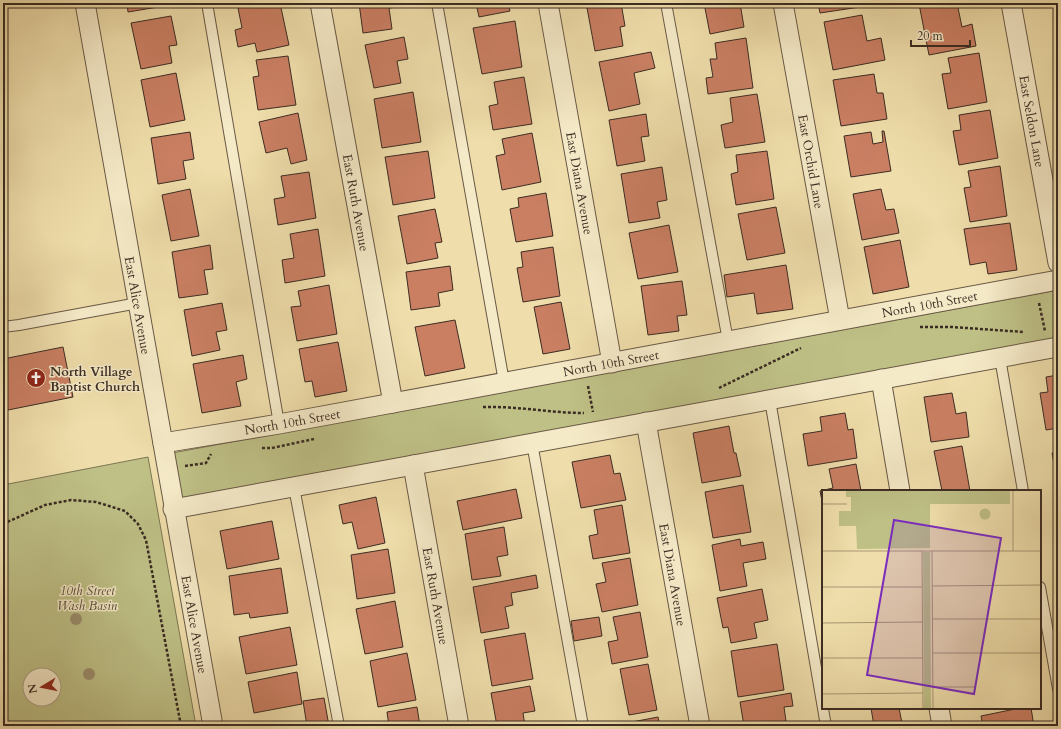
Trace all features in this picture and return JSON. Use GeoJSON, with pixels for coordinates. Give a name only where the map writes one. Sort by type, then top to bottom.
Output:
{"type":"FeatureCollection","features":[{"type":"Feature","properties":{"kind":"street","name":"East Alice Avenue"},"geometry":{"type":"LineString","coordinates":[[84,3],[163,442],[173,509],[212,726]]}},
{"type":"Feature","properties":{"kind":"street","name":"East Ruth Avenue"},"geometry":{"type":"LineString","coordinates":[[320,3],[393,403]]}},
{"type":"Feature","properties":{"kind":"street","name":"East Diana Avenue"},"geometry":{"type":"LineString","coordinates":[[548,3],[612,363]]}},
{"type":"Feature","properties":{"kind":"street","name":"East Orchid Lane"},"geometry":{"type":"LineString","coordinates":[[783,3],[840,320]]}},
{"type":"Feature","properties":{"kind":"street","name":"East Seldon Lane"},"geometry":{"type":"LineString","coordinates":[[1011,3],[1058,263]]}},
{"type":"Feature","properties":{"kind":"street","name":"North 10th Street"},"geometry":{"type":"LineString","coordinates":[[163,442],[279,424],[1058,280]]}},
{"type":"Feature","properties":{"kind":"street"},"geometry":{"type":"LineString","coordinates":[[173,509],[1058,347]]}},
{"type":"Feature","properties":{"kind":"street"},"geometry":{"type":"LineString","coordinates":[[881,379],[900,490]]}},
{"type":"Feature","properties":{"kind":"street","name":"East Diana Avenue"},"geometry":{"type":"LineString","coordinates":[[646,422],[700,726]]}},
{"type":"Feature","properties":{"kind":"street","name":"East Ruth Avenue"},"geometry":{"type":"LineString","coordinates":[[413,465],[459,726]]}},
{"type":"Feature","properties":{"kind":"street"},"geometry":{"type":"LineString","coordinates":[[939,709],[942,726]]}},
{"type":"Feature","properties":{"kind":"lane"},"geometry":{"type":"LineString","coordinates":[[207,3],[279,424]]}},
{"type":"Feature","properties":{"kind":"lane"},"geometry":{"type":"LineString","coordinates":[[437,3],[504,382]]}},
{"type":"Feature","properties":{"kind":"lane"},"geometry":{"type":"LineString","coordinates":[[666,3],[728,341]]}},
{"type":"Feature","properties":{"kind":"lane"},"geometry":{"type":"LineString","coordinates":[[3,327],[19,326],[138,303]]}},
{"type":"Feature","properties":{"kind":"lane"},"geometry":{"type":"LineString","coordinates":[[1000,358],[1023,490]]}},
{"type":"Feature","properties":{"kind":"lane"},"geometry":{"type":"LineString","coordinates":[[770,400],[822,703]]}},
{"type":"Feature","properties":{"kind":"lane"},"geometry":{"type":"LineString","coordinates":[[532,443],[583,726]]}},
{"type":"Feature","properties":{"kind":"lane"},"geometry":{"type":"LineString","coordinates":[[294,488],[339,726]]}},
{"type":"Feature","properties":{"kind":"lane"},"geometry":{"type":"LineString","coordinates":[[1041,593],[1058,689]]}},
{"type":"Feature","properties":{"kind":"lane"},"geometry":{"type":"LineString","coordinates":[[823,709],[826,726]]}},
{"type":"Feature","properties":{"kind":"path"},"geometry":{"type":"LineString","coordinates":[[1038,297],[1045,334]]}},
{"type":"Feature","properties":{"kind":"path"},"geometry":{"type":"LineString","coordinates":[[913,327],[952,327],[1030,332]]}},
{"type":"Feature","properties":{"kind":"path"},"geometry":{"type":"LineString","coordinates":[[714,391],[803,348]]}},
{"type":"Feature","properties":{"kind":"path"},"geometry":{"type":"LineString","coordinates":[[588,385],[594,412]]}},
{"type":"Feature","properties":{"kind":"path"},"geometry":{"type":"LineString","coordinates":[[476,408],[499,407],[569,413],[600,412]]}},
{"type":"Feature","properties":{"kind":"path"},"geometry":{"type":"LineString","coordinates":[[257,447],[272,448],[317,438]]}},
{"type":"Feature","properties":{"kind":"path"},"geometry":{"type":"LineString","coordinates":[[167,469],[206,463],[212,453]]}},
{"type":"Feature","properties":{"kind":"path"},"geometry":{"type":"LineString","coordinates":[[3,524],[45,504],[71,500],[96,502],[125,511],[138,524],[146,540],[181,726]]}},
{"type":"Feature","properties":{"kind":"green space"},"geometry":{"type":"Polygon","coordinates":[[[1058,290],[1058,340],[180,499],[172,453],[1058,290]]]}},
{"type":"Feature","properties":{"kind":"green space","name":"10th Street Wash Basin"},"geometry":{"type":"Polygon","coordinates":[[[148,457],[196,726],[3,726],[3,485],[148,457]]]}},
{"type":"Feature","properties":{"kind":"building"},"geometry":{"type":"Polygon","coordinates":[[[127,3],[157,3],[158,7],[128,12],[127,3]]]}},
{"type":"Feature","properties":{"kind":"building"},"geometry":{"type":"Polygon","coordinates":[[[264,3],[280,3],[289,45],[257,52],[255,43],[238,47],[235,30],[242,28],[238,8],[264,3]]]}},
{"type":"Feature","properties":{"kind":"building"},"geometry":{"type":"Polygon","coordinates":[[[359,3],[398,3],[398,7],[389,8],[392,29],[363,33],[359,3]]]}},
{"type":"Feature","properties":{"kind":"building"},"geometry":{"type":"Polygon","coordinates":[[[476,3],[508,3],[510,11],[479,17],[476,3]]]}},
{"type":"Feature","properties":{"kind":"building"},"geometry":{"type":"Polygon","coordinates":[[[621,3],[625,26],[620,27],[623,46],[595,51],[587,8],[621,3]]]}},
{"type":"Feature","properties":{"kind":"building"},"geometry":{"type":"Polygon","coordinates":[[[704,3],[740,3],[744,27],[710,34],[704,3]]]}},
{"type":"Feature","properties":{"kind":"building"},"geometry":{"type":"Polygon","coordinates":[[[818,3],[860,3],[860,7],[820,13],[818,3]]]}},
{"type":"Feature","properties":{"kind":"building"},"geometry":{"type":"Polygon","coordinates":[[[957,3],[962,27],[972,24],[976,46],[929,55],[919,4],[957,3]]]}},
{"type":"Feature","properties":{"kind":"building"},"geometry":{"type":"Polygon","coordinates":[[[862,15],[867,41],[881,38],[885,60],[833,70],[824,22],[862,15]]]}},
{"type":"Feature","properties":{"kind":"building"},"geometry":{"type":"Polygon","coordinates":[[[171,16],[177,45],[169,46],[172,63],[141,69],[131,23],[171,16]]]}},
{"type":"Feature","properties":{"kind":"building"},"geometry":{"type":"Polygon","coordinates":[[[515,21],[522,67],[482,74],[473,28],[515,21]]]}},
{"type":"Feature","properties":{"kind":"building"},"geometry":{"type":"Polygon","coordinates":[[[404,37],[408,59],[397,61],[401,83],[374,88],[365,45],[404,37]]]}},
{"type":"Feature","properties":{"kind":"building"},"geometry":{"type":"Polygon","coordinates":[[[746,38],[753,88],[708,94],[706,78],[713,77],[710,59],[717,59],[715,43],[746,38]]]}},
{"type":"Feature","properties":{"kind":"building"},"geometry":{"type":"Polygon","coordinates":[[[651,52],[655,68],[634,73],[640,104],[609,111],[599,62],[651,52]]]}},
{"type":"Feature","properties":{"kind":"building"},"geometry":{"type":"Polygon","coordinates":[[[979,53],[987,102],[948,109],[942,74],[951,73],[948,58],[979,53]]]}},
{"type":"Feature","properties":{"kind":"building"},"geometry":{"type":"Polygon","coordinates":[[[288,56],[296,105],[258,110],[253,77],[259,76],[256,60],[288,56]]]}},
{"type":"Feature","properties":{"kind":"building"},"geometry":{"type":"Polygon","coordinates":[[[176,73],[185,120],[150,127],[141,80],[176,73]]]}},
{"type":"Feature","properties":{"kind":"building"},"geometry":{"type":"Polygon","coordinates":[[[874,74],[877,93],[883,93],[887,119],[841,126],[833,80],[874,74]]]}},
{"type":"Feature","properties":{"kind":"building"},"geometry":{"type":"Polygon","coordinates":[[[524,77],[532,124],[493,130],[489,106],[498,104],[494,82],[524,77]]]}},
{"type":"Feature","properties":{"kind":"building"},"geometry":{"type":"Polygon","coordinates":[[[413,92],[421,142],[382,148],[374,99],[413,92]]]}},
{"type":"Feature","properties":{"kind":"building"},"geometry":{"type":"Polygon","coordinates":[[[757,94],[765,142],[725,148],[721,125],[733,122],[730,98],[757,94]]]}},
{"type":"Feature","properties":{"kind":"building"},"geometry":{"type":"Polygon","coordinates":[[[990,110],[998,158],[959,165],[953,131],[961,130],[959,115],[990,110]]]}},
{"type":"Feature","properties":{"kind":"building"},"geometry":{"type":"Polygon","coordinates":[[[298,113],[307,160],[291,164],[287,148],[266,153],[259,122],[298,113]]]}},
{"type":"Feature","properties":{"kind":"building"},"geometry":{"type":"Polygon","coordinates":[[[646,114],[649,136],[641,137],[645,161],[617,166],[609,120],[646,114]]]}},
{"type":"Feature","properties":{"kind":"building"},"geometry":{"type":"Polygon","coordinates":[[[882,131],[884,131],[891,171],[851,177],[844,136],[871,132],[873,144],[883,142],[882,131]]]}},
{"type":"Feature","properties":{"kind":"building"},"geometry":{"type":"Polygon","coordinates":[[[190,132],[194,159],[183,161],[186,179],[158,184],[151,138],[190,132]]]}},
{"type":"Feature","properties":{"kind":"building"},"geometry":{"type":"Polygon","coordinates":[[[532,133],[541,182],[502,190],[496,156],[505,154],[502,139],[532,133]]]}},
{"type":"Feature","properties":{"kind":"building"},"geometry":{"type":"Polygon","coordinates":[[[428,151],[435,198],[393,205],[385,157],[428,151]]]}},
{"type":"Feature","properties":{"kind":"building"},"geometry":{"type":"Polygon","coordinates":[[[767,151],[774,199],[736,205],[731,174],[738,172],[736,155],[767,151]]]}},
{"type":"Feature","properties":{"kind":"building"},"geometry":{"type":"Polygon","coordinates":[[[1000,166],[1007,216],[970,222],[964,188],[971,187],[968,171],[1000,166]]]}},
{"type":"Feature","properties":{"kind":"building"},"geometry":{"type":"Polygon","coordinates":[[[662,167],[667,200],[657,202],[660,218],[629,223],[621,174],[662,167]]]}},
{"type":"Feature","properties":{"kind":"building"},"geometry":{"type":"Polygon","coordinates":[[[309,172],[316,218],[278,225],[274,199],[285,197],[281,176],[309,172]]]}},
{"type":"Feature","properties":{"kind":"building"},"geometry":{"type":"Polygon","coordinates":[[[190,189],[199,236],[171,241],[162,195],[190,189]]]}},
{"type":"Feature","properties":{"kind":"building"},"geometry":{"type":"Polygon","coordinates":[[[881,189],[886,210],[894,209],[899,233],[862,240],[853,194],[881,189]]]}},
{"type":"Feature","properties":{"kind":"building"},"geometry":{"type":"Polygon","coordinates":[[[546,193],[553,236],[516,242],[510,209],[519,207],[518,198],[546,193]]]}},
{"type":"Feature","properties":{"kind":"building"},"geometry":{"type":"Polygon","coordinates":[[[776,207],[785,253],[747,260],[738,214],[776,207]]]}},
{"type":"Feature","properties":{"kind":"building"},"geometry":{"type":"Polygon","coordinates":[[[435,209],[442,242],[435,243],[438,258],[407,264],[398,216],[435,209]]]}},
{"type":"Feature","properties":{"kind":"building"},"geometry":{"type":"Polygon","coordinates":[[[1010,223],[1017,270],[988,274],[986,262],[970,265],[964,229],[1010,223]]]}},
{"type":"Feature","properties":{"kind":"building"},"geometry":{"type":"Polygon","coordinates":[[[669,225],[678,272],[638,279],[629,233],[669,225]]]}},
{"type":"Feature","properties":{"kind":"building"},"geometry":{"type":"Polygon","coordinates":[[[318,229],[325,276],[285,283],[282,260],[294,258],[290,234],[318,229]]]}},
{"type":"Feature","properties":{"kind":"building"},"geometry":{"type":"Polygon","coordinates":[[[900,240],[909,287],[873,294],[864,247],[900,240]]]}},
{"type":"Feature","properties":{"kind":"building"},"geometry":{"type":"Polygon","coordinates":[[[210,245],[213,269],[204,270],[208,294],[179,298],[172,252],[210,245]]]}},
{"type":"Feature","properties":{"kind":"building"},"geometry":{"type":"Polygon","coordinates":[[[553,247],[560,296],[523,302],[517,268],[523,267],[521,252],[553,247]]]}},
{"type":"Feature","properties":{"kind":"building"},"geometry":{"type":"Polygon","coordinates":[[[786,265],[793,309],[757,314],[754,293],[727,297],[724,275],[786,265]]]}},
{"type":"Feature","properties":{"kind":"building"},"geometry":{"type":"Polygon","coordinates":[[[450,266],[453,290],[438,293],[440,306],[411,310],[406,272],[450,266]]]}},
{"type":"Feature","properties":{"kind":"building"},"geometry":{"type":"Polygon","coordinates":[[[682,281],[687,315],[677,316],[679,331],[648,335],[641,286],[682,281]]]}},
{"type":"Feature","properties":{"kind":"building"},"geometry":{"type":"Polygon","coordinates":[[[329,285],[337,334],[297,341],[291,307],[301,306],[298,291],[329,285]]]}},
{"type":"Feature","properties":{"kind":"building"},"geometry":{"type":"Polygon","coordinates":[[[561,302],[570,349],[543,354],[534,307],[561,302]]]}},
{"type":"Feature","properties":{"kind":"building"},"geometry":{"type":"Polygon","coordinates":[[[222,303],[227,330],[216,332],[220,350],[192,356],[184,310],[222,303]]]}},
{"type":"Feature","properties":{"kind":"building"},"geometry":{"type":"Polygon","coordinates":[[[455,320],[465,368],[425,376],[415,327],[455,320]]]}},
{"type":"Feature","properties":{"kind":"building"},"geometry":{"type":"Polygon","coordinates":[[[338,342],[347,391],[315,397],[312,381],[305,382],[299,349],[338,342]]]}},
{"type":"Feature","properties":{"kind":"building","name":"North Village Baptist Church"},"geometry":{"type":"Polygon","coordinates":[[[63,347],[73,397],[3,411],[3,359],[63,347]]]}},
{"type":"Feature","properties":{"kind":"building"},"geometry":{"type":"Polygon","coordinates":[[[243,355],[247,379],[236,382],[241,406],[202,413],[193,364],[243,355]]]}},
{"type":"Feature","properties":{"kind":"building"},"geometry":{"type":"Polygon","coordinates":[[[1058,375],[1058,428],[1046,430],[1040,393],[1048,392],[1046,377],[1058,375]]]}},
{"type":"Feature","properties":{"kind":"building"},"geometry":{"type":"Polygon","coordinates":[[[952,393],[956,414],[966,412],[969,437],[931,442],[924,397],[952,393]]]}},
{"type":"Feature","properties":{"kind":"building"},"geometry":{"type":"Polygon","coordinates":[[[845,413],[848,430],[853,429],[857,458],[808,466],[803,434],[822,431],[820,417],[845,413]]]}},
{"type":"Feature","properties":{"kind":"building"},"geometry":{"type":"Polygon","coordinates":[[[729,426],[734,453],[736,453],[741,476],[702,483],[693,433],[729,426]]]}},
{"type":"Feature","properties":{"kind":"building"},"geometry":{"type":"Polygon","coordinates":[[[962,446],[970,490],[942,490],[934,451],[962,446]]]}},
{"type":"Feature","properties":{"kind":"building"},"geometry":{"type":"Polygon","coordinates":[[[1058,452],[1058,486],[1052,453],[1058,452]]]}},
{"type":"Feature","properties":{"kind":"building"},"geometry":{"type":"Polygon","coordinates":[[[610,455],[614,474],[620,473],[626,500],[581,508],[572,462],[610,455]]]}},
{"type":"Feature","properties":{"kind":"building"},"geometry":{"type":"Polygon","coordinates":[[[856,464],[861,490],[824,490],[833,488],[829,469],[856,464]]]}},
{"type":"Feature","properties":{"kind":"building"},"geometry":{"type":"Polygon","coordinates":[[[743,485],[751,532],[713,538],[705,492],[743,485]]]}},
{"type":"Feature","properties":{"kind":"building"},"geometry":{"type":"Polygon","coordinates":[[[516,489],[522,518],[463,530],[457,501],[516,489]]]}},
{"type":"Feature","properties":{"kind":"building"},"geometry":{"type":"Polygon","coordinates":[[[820,491],[822,491],[822,501],[820,491]]]}},
{"type":"Feature","properties":{"kind":"building"},"geometry":{"type":"Polygon","coordinates":[[[376,497],[385,543],[358,549],[352,522],[343,524],[339,505],[376,497]]]}},
{"type":"Feature","properties":{"kind":"building"},"geometry":{"type":"Polygon","coordinates":[[[622,505],[630,553],[593,559],[589,536],[598,534],[594,510],[622,505]]]}},
{"type":"Feature","properties":{"kind":"building"},"geometry":{"type":"Polygon","coordinates":[[[272,521],[279,559],[227,569],[220,531],[272,521]]]}},
{"type":"Feature","properties":{"kind":"building"},"geometry":{"type":"Polygon","coordinates":[[[504,527],[508,555],[497,557],[501,576],[472,580],[465,534],[504,527]]]}},
{"type":"Feature","properties":{"kind":"building"},"geometry":{"type":"Polygon","coordinates":[[[740,539],[741,546],[763,542],[766,559],[743,563],[747,586],[720,591],[712,545],[740,539]]]}},
{"type":"Feature","properties":{"kind":"building"},"geometry":{"type":"Polygon","coordinates":[[[388,549],[395,593],[357,599],[351,555],[388,549]]]}},
{"type":"Feature","properties":{"kind":"building"},"geometry":{"type":"Polygon","coordinates":[[[630,558],[638,605],[602,612],[596,584],[606,582],[602,563],[630,558]]]}},
{"type":"Feature","properties":{"kind":"building"},"geometry":{"type":"Polygon","coordinates":[[[281,568],[288,613],[250,618],[249,613],[234,615],[229,576],[281,568]]]}},
{"type":"Feature","properties":{"kind":"building"},"geometry":{"type":"Polygon","coordinates":[[[536,575],[538,588],[511,593],[513,605],[505,607],[509,628],[481,633],[473,587],[536,575]]]}},
{"type":"Feature","properties":{"kind":"building"},"geometry":{"type":"Polygon","coordinates":[[[762,589],[768,620],[754,623],[757,638],[731,643],[728,627],[723,628],[717,598],[762,589]]]}},
{"type":"Feature","properties":{"kind":"building"},"geometry":{"type":"Polygon","coordinates":[[[395,601],[403,647],[365,654],[356,609],[395,601]]]}},
{"type":"Feature","properties":{"kind":"building"},"geometry":{"type":"Polygon","coordinates":[[[640,612],[648,657],[612,664],[608,642],[618,640],[613,617],[640,612]]]}},
{"type":"Feature","properties":{"kind":"building"},"geometry":{"type":"Polygon","coordinates":[[[599,617],[602,636],[574,641],[571,621],[599,617]]]}},
{"type":"Feature","properties":{"kind":"building"},"geometry":{"type":"Polygon","coordinates":[[[290,627],[297,665],[246,674],[239,637],[290,627]]]}},
{"type":"Feature","properties":{"kind":"building"},"geometry":{"type":"Polygon","coordinates":[[[525,633],[533,679],[492,686],[484,640],[525,633]]]}},
{"type":"Feature","properties":{"kind":"building"},"geometry":{"type":"Polygon","coordinates":[[[777,644],[784,690],[738,697],[731,651],[777,644]]]}},
{"type":"Feature","properties":{"kind":"building"},"geometry":{"type":"Polygon","coordinates":[[[407,653],[416,700],[378,707],[370,661],[407,653]]]}},
{"type":"Feature","properties":{"kind":"building"},"geometry":{"type":"Polygon","coordinates":[[[648,664],[657,710],[629,715],[620,669],[648,664]]]}},
{"type":"Feature","properties":{"kind":"building"},"geometry":{"type":"Polygon","coordinates":[[[297,672],[302,704],[254,713],[248,682],[297,672]]]}},
{"type":"Feature","properties":{"kind":"building"},"geometry":{"type":"Polygon","coordinates":[[[530,686],[535,711],[523,713],[525,726],[497,726],[491,693],[530,686]]]}},
{"type":"Feature","properties":{"kind":"building"},"geometry":{"type":"Polygon","coordinates":[[[791,693],[793,706],[784,707],[786,721],[774,723],[775,726],[744,726],[740,702],[791,693]]]}},
{"type":"Feature","properties":{"kind":"building"},"geometry":{"type":"Polygon","coordinates":[[[324,698],[329,726],[307,726],[303,701],[324,698]]]}},
{"type":"Feature","properties":{"kind":"building"},"geometry":{"type":"Polygon","coordinates":[[[417,707],[420,726],[389,726],[387,712],[417,707]]]}},
{"type":"Feature","properties":{"kind":"building"},"geometry":{"type":"Polygon","coordinates":[[[871,709],[899,709],[902,723],[874,726],[871,709]]]}},
{"type":"Feature","properties":{"kind":"building"},"geometry":{"type":"Polygon","coordinates":[[[1015,709],[1031,709],[1034,726],[983,726],[981,716],[1015,709]]]}},
{"type":"Feature","properties":{"kind":"building"},"geometry":{"type":"Polygon","coordinates":[[[658,717],[660,726],[632,726],[632,722],[658,717]]]}},
{"type":"Feature","properties":{"kind":"place","name":"North Village Baptist Church"},"geometry":{"type":"Point","coordinates":[36,378]}}]}
